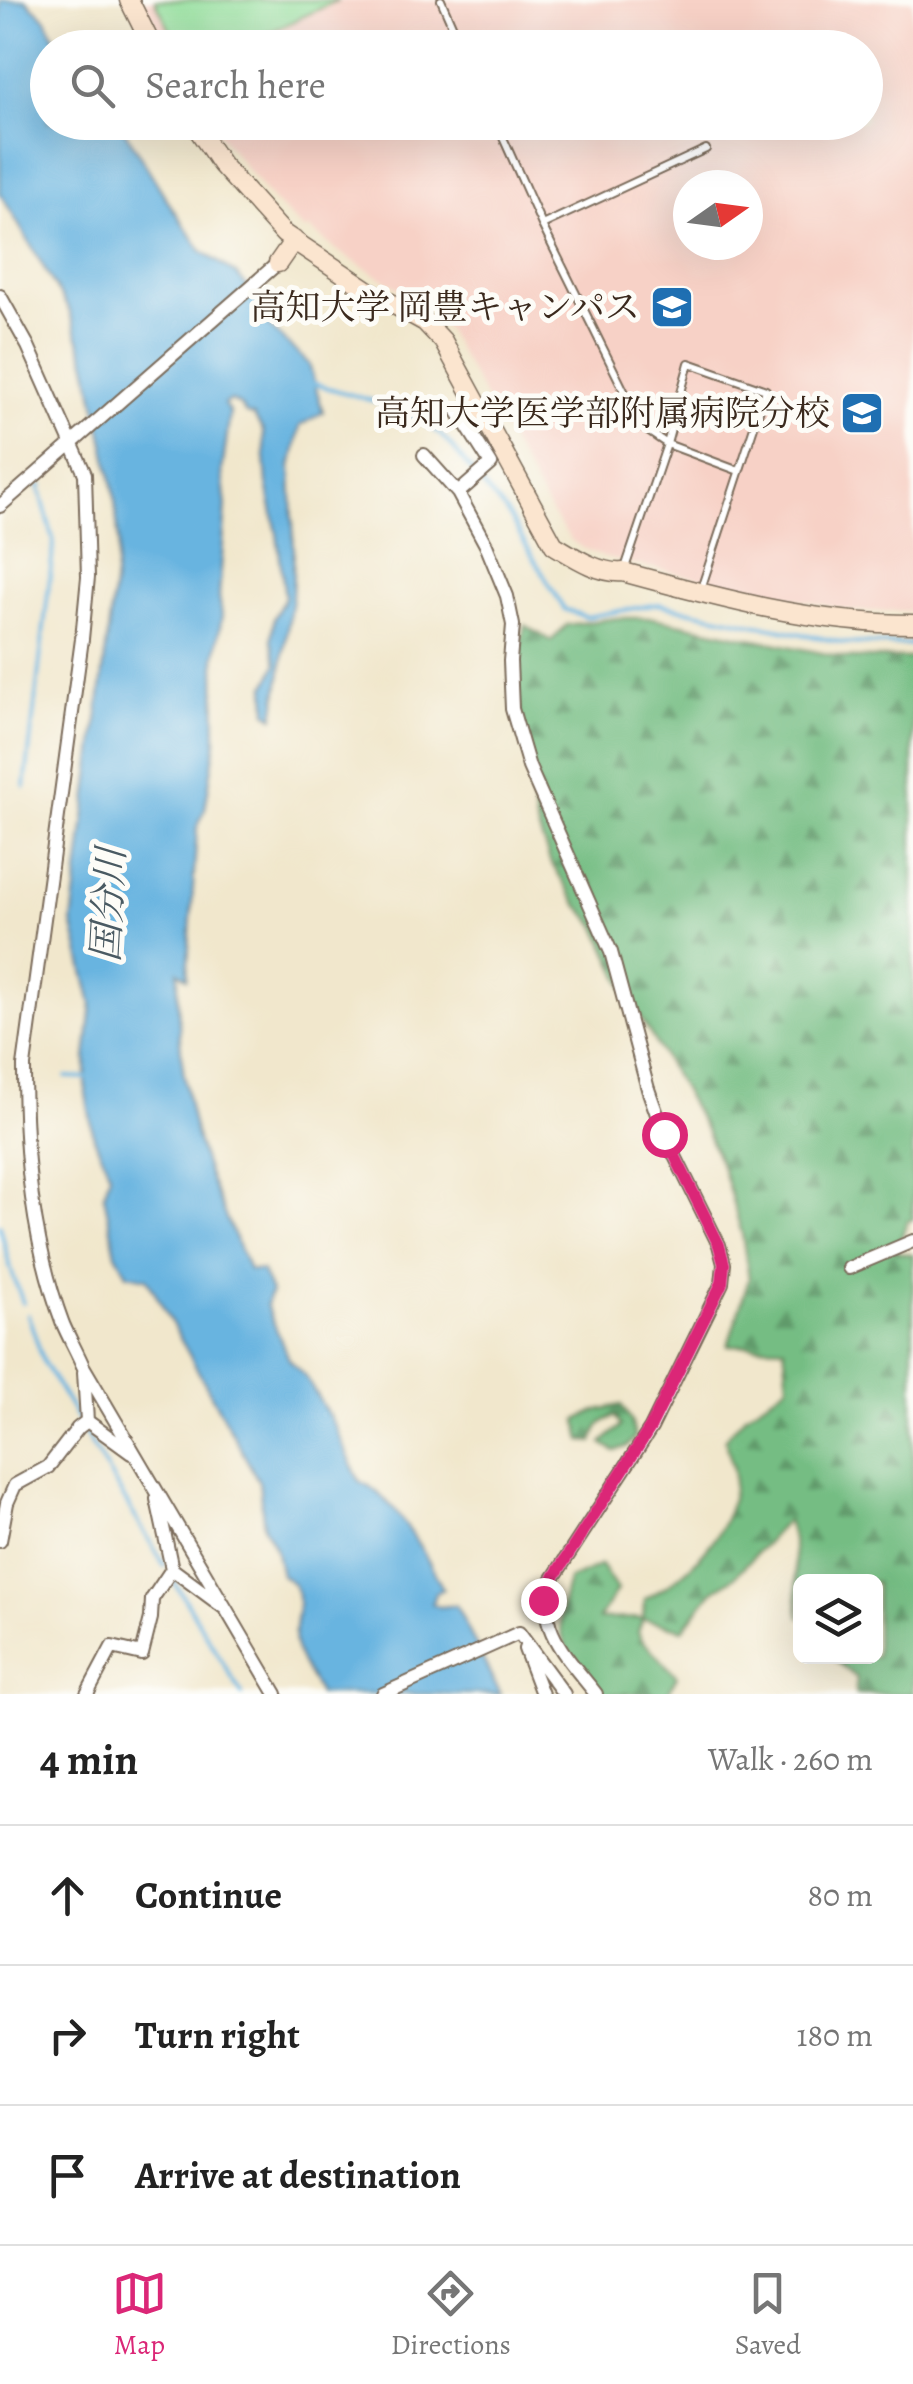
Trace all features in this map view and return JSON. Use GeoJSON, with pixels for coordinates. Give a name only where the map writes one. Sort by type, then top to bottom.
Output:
{"type":"FeatureCollection","features":[{"type":"Feature","properties":{"kind":"street"},"geometry":{"type":"LineString","coordinates":[[129,0],[144,30]]}},
{"type":"Feature","properties":{"kind":"street"},"geometry":{"type":"LineString","coordinates":[[204,140],[251,200],[294,240],[370,292],[426,322],[443,342],[554,545],[580,561],[614,573],[623,572],[700,593],[834,621],[913,624]]}},
{"type":"Feature","properties":{"kind":"street"},"geometry":{"type":"LineString","coordinates":[[0,506],[278,262],[294,240]]}},
{"type":"Feature","properties":{"kind":"street"},"geometry":{"type":"LineString","coordinates":[[0,296],[28,346],[85,474],[88,577],[82,639],[27,1038],[24,1128],[31,1198],[64,1325],[83,1366],[276,1694]]}},
{"type":"Feature","properties":{"kind":"street"},"geometry":{"type":"LineString","coordinates":[[462,489],[490,464],[458,412],[473,402]]}},
{"type":"Feature","properties":{"kind":"street"},"geometry":{"type":"LineString","coordinates":[[424,455],[462,489],[507,596],[513,625],[512,708],[528,767],[611,952],[653,1104],[719,1245],[724,1264],[722,1283],[659,1413],[543,1600],[551,1630],[596,1694]]}},
{"type":"Feature","properties":{"kind":"street"},"geometry":{"type":"LineString","coordinates":[[849,1268],[913,1241]]}},
{"type":"Feature","properties":{"kind":"street"},"geometry":{"type":"LineString","coordinates":[[83,1366],[88,1421],[137,1457]]}},
{"type":"Feature","properties":{"kind":"street"},"geometry":{"type":"LineString","coordinates":[[0,1542],[15,1485],[48,1468],[78,1428],[88,1421]]}},
{"type":"Feature","properties":{"kind":"street"},"geometry":{"type":"LineString","coordinates":[[154,1487],[172,1569],[214,1604],[228,1610]]}},
{"type":"Feature","properties":{"kind":"street"},"geometry":{"type":"LineString","coordinates":[[87,1694],[112,1647],[142,1654],[152,1618],[150,1607],[172,1569]]}},
{"type":"Feature","properties":{"kind":"street"},"geometry":{"type":"LineString","coordinates":[[384,1694],[516,1634]]}},
{"type":"Feature","properties":{"kind":"street"},"geometry":{"type":"LineString","coordinates":[[516,1634],[542,1694]]}},
{"type":"Feature","properties":{"kind":"street"},"geometry":{"type":"LineString","coordinates":[[516,1634],[564,1694]]}},
{"type":"Feature","properties":{"kind":"lane"},"geometry":{"type":"LineString","coordinates":[[441,0],[454,30]]}},
{"type":"Feature","properties":{"kind":"lane"},"geometry":{"type":"LineString","coordinates":[[504,140],[642,427],[667,444],[740,472]]}},
{"type":"Feature","properties":{"kind":"lane"},"geometry":{"type":"LineString","coordinates":[[542,225],[706,149]]}},
{"type":"Feature","properties":{"kind":"lane"},"geometry":{"type":"LineString","coordinates":[[623,572],[667,444],[689,363],[766,390],[700,593]]}},
{"type":"Feature","properties":{"kind":"shaded area","name":"高知大学 岡豊キャンパス"},"geometry":{"type":"Polygon","coordinates":[[[144,0],[913,0],[913,611],[853,611],[607,558],[583,548],[572,541],[553,516],[435,310],[345,256],[308,228],[305,231],[273,201],[224,140],[883,140],[883,30],[159,30],[144,0]]]}},
{"type":"Feature","properties":{"kind":"green space"},"geometry":{"type":"Polygon","coordinates":[[[155,0],[338,0],[275,30],[170,30],[155,0]]]}},
{"type":"Feature","properties":{"kind":"green space"},"geometry":{"type":"Polygon","coordinates":[[[653,618],[846,658],[913,658],[913,1219],[907,1222],[896,1252],[913,1255],[913,1694],[855,1694],[857,1678],[840,1664],[883,1664],[883,1574],[795,1574],[787,1520],[735,1576],[712,1592],[683,1629],[643,1619],[638,1632],[642,1640],[677,1676],[668,1694],[598,1694],[564,1642],[560,1616],[568,1580],[601,1565],[617,1590],[599,1619],[643,1618],[645,1599],[677,1578],[706,1550],[727,1516],[732,1497],[734,1477],[725,1438],[746,1415],[788,1385],[784,1347],[728,1345],[749,1279],[742,1234],[723,1170],[706,1130],[627,994],[596,925],[577,904],[550,861],[536,822],[515,672],[525,625],[551,641],[567,625],[653,618]]]}},
{"type":"Feature","properties":{"kind":"green space"},"geometry":{"type":"Polygon","coordinates":[[[621,1405],[631,1420],[635,1437],[628,1446],[615,1451],[602,1443],[621,1426],[616,1416],[600,1425],[593,1442],[582,1441],[577,1420],[621,1405]]]}},
{"type":"Feature","properties":{"kind":"water","name":"国分川"},"geometry":{"type":"Polygon","coordinates":[[[0,0],[26,0],[46,19],[51,30],[30,30],[30,140],[130,140],[202,251],[237,275],[255,296],[271,328],[309,364],[323,412],[300,426],[291,467],[292,598],[274,717],[267,712],[266,686],[277,664],[271,640],[274,618],[285,597],[263,431],[254,416],[246,414],[239,404],[230,400],[224,404],[230,413],[222,472],[226,506],[219,596],[222,615],[215,657],[216,742],[205,809],[197,828],[187,978],[178,971],[183,1068],[191,1116],[209,1176],[249,1270],[262,1271],[271,1292],[266,1305],[289,1359],[306,1377],[336,1428],[359,1481],[384,1499],[418,1544],[443,1589],[435,1593],[432,1603],[440,1607],[456,1605],[500,1694],[319,1694],[296,1649],[298,1599],[291,1582],[281,1575],[275,1548],[264,1527],[259,1482],[147,1278],[127,1274],[116,1254],[104,1195],[110,1174],[94,1138],[86,1094],[92,1004],[72,922],[119,544],[114,491],[87,364],[69,310],[0,193],[0,0]]]}},
{"type":"Feature","properties":{"kind":"waterway"},"geometry":{"type":"LineString","coordinates":[[312,383],[377,402],[423,423],[447,441],[473,473]]}},
{"type":"Feature","properties":{"kind":"waterway"},"geometry":{"type":"LineString","coordinates":[[479,481],[506,512],[564,609],[586,617],[658,604],[845,643],[913,645]]}},
{"type":"Feature","properties":{"kind":"waterway"},"geometry":{"type":"LineString","coordinates":[[25,787],[54,542],[42,486]]}},
{"type":"Feature","properties":{"kind":"waterway"},"geometry":{"type":"LineString","coordinates":[[66,1077],[87,1078]]}},
{"type":"Feature","properties":{"kind":"waterway"},"geometry":{"type":"LineString","coordinates":[[0,1225],[23,1303]]}},
{"type":"Feature","properties":{"kind":"waterway"},"geometry":{"type":"LineString","coordinates":[[28,1315],[44,1363],[79,1421]]}},
{"type":"Feature","properties":{"kind":"waterway"},"geometry":{"type":"LineString","coordinates":[[83,1430],[164,1565]]}},
{"type":"Feature","properties":{"kind":"waterway"},"geometry":{"type":"LineString","coordinates":[[172,1578],[242,1694]]}},
{"type":"Feature","properties":{"kind":"place","name":"高知大学 岡豊キャンパス"},"geometry":{"type":"Point","coordinates":[672,307]}},
{"type":"Feature","properties":{"kind":"place","name":"高知大学医学部附属病院分校"},"geometry":{"type":"Point","coordinates":[862,413]}},
{"type":"Feature","properties":{"kind":"route"},"geometry":{"type":"LineString","coordinates":[[543,1600],[650,1428],[684,1367],[722,1283],[724,1264],[719,1245],[664,1134]]}}]}
